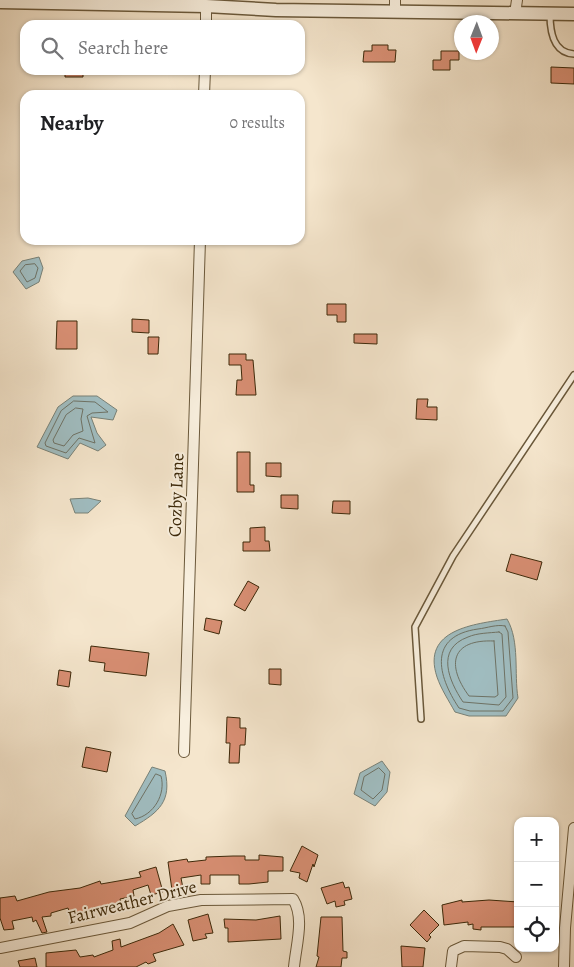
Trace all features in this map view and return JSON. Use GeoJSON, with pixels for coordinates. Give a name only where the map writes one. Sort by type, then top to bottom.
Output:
{"type":"FeatureCollection","features":[{"type":"Feature","properties":{"kind":"street"},"geometry":{"type":"LineString","coordinates":[[515,14],[517,0]]}},
{"type":"Feature","properties":{"kind":"street"},"geometry":{"type":"LineString","coordinates":[[0,2],[83,1],[276,10],[395,6],[515,14],[574,14]]}},
{"type":"Feature","properties":{"kind":"street"},"geometry":{"type":"LineString","coordinates":[[206,6],[206,20]]}},
{"type":"Feature","properties":{"kind":"street"},"geometry":{"type":"LineString","coordinates":[[204,75],[204,90]]}},
{"type":"Feature","properties":{"kind":"street","name":"Cozby Lane"},"geometry":{"type":"LineString","coordinates":[[184,752],[200,245]]}},
{"type":"Feature","properties":{"kind":"street"},"geometry":{"type":"LineString","coordinates":[[564,967],[574,828]]}},
{"type":"Feature","properties":{"kind":"street","name":"Fairweather Drive"},"geometry":{"type":"LineString","coordinates":[[0,948],[130,923],[168,906],[201,900],[293,899],[298,907],[300,920],[294,967]]}},
{"type":"Feature","properties":{"kind":"street"},"geometry":{"type":"LineString","coordinates":[[451,967],[453,950],[459,947],[500,947],[507,949],[516,957]]}},
{"type":"Feature","properties":{"kind":"lane"},"geometry":{"type":"LineString","coordinates":[[550,14],[552,36],[557,46],[565,54],[574,54]]}},
{"type":"Feature","properties":{"kind":"lane"},"geometry":{"type":"LineString","coordinates":[[420,719],[415,627],[453,556],[574,376]]}},
{"type":"Feature","properties":{"kind":"water"},"geometry":{"type":"Polygon","coordinates":[[[39,257],[43,268],[39,282],[26,289],[13,272],[22,261],[39,257]]]}},
{"type":"Feature","properties":{"kind":"water"},"geometry":{"type":"Polygon","coordinates":[[[73,396],[97,396],[117,410],[113,420],[91,417],[97,433],[106,445],[98,451],[80,443],[68,459],[37,447],[58,407],[73,396]]]}},
{"type":"Feature","properties":{"kind":"water"},"geometry":{"type":"Polygon","coordinates":[[[88,498],[101,501],[88,513],[75,513],[70,499],[88,498]]]}},
{"type":"Feature","properties":{"kind":"water"},"geometry":{"type":"Polygon","coordinates":[[[507,619],[514,637],[518,698],[506,716],[469,716],[455,712],[437,677],[434,661],[437,648],[444,639],[454,632],[480,623],[507,619]]]}},
{"type":"Feature","properties":{"kind":"water"},"geometry":{"type":"Polygon","coordinates":[[[382,761],[390,772],[387,792],[375,806],[354,794],[360,773],[382,761]]]}},
{"type":"Feature","properties":{"kind":"water"},"geometry":{"type":"Polygon","coordinates":[[[152,767],[165,771],[167,790],[165,798],[151,816],[135,826],[125,816],[152,767]]]}},
{"type":"Feature","properties":{"kind":"building"},"geometry":{"type":"Polygon","coordinates":[[[372,45],[388,45],[388,50],[396,50],[395,62],[363,62],[364,51],[372,51],[372,45]]]}},
{"type":"Feature","properties":{"kind":"building"},"geometry":{"type":"Polygon","coordinates":[[[441,51],[454,51],[454,60],[450,60],[450,70],[433,70],[433,60],[441,60],[441,51]]]}},
{"type":"Feature","properties":{"kind":"building"},"geometry":{"type":"Polygon","coordinates":[[[551,67],[574,68],[574,84],[551,83],[551,67]]]}},
{"type":"Feature","properties":{"kind":"building"},"geometry":{"type":"Polygon","coordinates":[[[65,75],[83,75],[83,77],[65,77],[65,75]]]}},
{"type":"Feature","properties":{"kind":"building"},"geometry":{"type":"Polygon","coordinates":[[[327,304],[346,304],[346,322],[337,322],[337,315],[327,315],[327,304]]]}},
{"type":"Feature","properties":{"kind":"building"},"geometry":{"type":"Polygon","coordinates":[[[132,319],[149,320],[149,333],[132,332],[132,319]]]}},
{"type":"Feature","properties":{"kind":"building"},"geometry":{"type":"Polygon","coordinates":[[[57,321],[77,321],[77,349],[56,349],[57,321]]]}},
{"type":"Feature","properties":{"kind":"building"},"geometry":{"type":"Polygon","coordinates":[[[354,334],[377,334],[377,344],[354,343],[354,334]]]}},
{"type":"Feature","properties":{"kind":"building"},"geometry":{"type":"Polygon","coordinates":[[[148,337],[159,337],[158,354],[148,354],[148,337]]]}},
{"type":"Feature","properties":{"kind":"building"},"geometry":{"type":"Polygon","coordinates":[[[229,354],[246,354],[246,360],[253,360],[256,395],[236,395],[237,380],[242,380],[241,365],[229,365],[229,354]]]}},
{"type":"Feature","properties":{"kind":"building"},"geometry":{"type":"Polygon","coordinates":[[[417,399],[428,399],[427,407],[437,407],[437,420],[416,419],[417,399]]]}},
{"type":"Feature","properties":{"kind":"building"},"geometry":{"type":"Polygon","coordinates":[[[237,452],[250,452],[250,485],[254,485],[254,492],[237,492],[237,452]]]}},
{"type":"Feature","properties":{"kind":"building"},"geometry":{"type":"Polygon","coordinates":[[[266,463],[281,463],[281,477],[266,476],[266,463]]]}},
{"type":"Feature","properties":{"kind":"building"},"geometry":{"type":"Polygon","coordinates":[[[281,495],[298,495],[298,509],[281,508],[281,495]]]}},
{"type":"Feature","properties":{"kind":"building"},"geometry":{"type":"Polygon","coordinates":[[[333,501],[350,501],[350,514],[332,513],[333,501]]]}},
{"type":"Feature","properties":{"kind":"building"},"geometry":{"type":"Polygon","coordinates":[[[265,527],[265,541],[269,541],[270,551],[243,551],[243,542],[250,542],[250,528],[265,527]]]}},
{"type":"Feature","properties":{"kind":"building"},"geometry":{"type":"Polygon","coordinates":[[[511,554],[542,562],[537,580],[506,571],[511,554]]]}},
{"type":"Feature","properties":{"kind":"building"},"geometry":{"type":"Polygon","coordinates":[[[248,581],[259,587],[245,611],[234,605],[248,581]]]}},
{"type":"Feature","properties":{"kind":"building"},"geometry":{"type":"Polygon","coordinates":[[[206,618],[222,621],[219,634],[204,630],[206,618]]]}},
{"type":"Feature","properties":{"kind":"building"},"geometry":{"type":"Polygon","coordinates":[[[91,646],[149,653],[146,676],[104,671],[105,663],[89,661],[91,646]]]}},
{"type":"Feature","properties":{"kind":"building"},"geometry":{"type":"Polygon","coordinates":[[[269,669],[281,669],[281,685],[269,684],[269,669]]]}},
{"type":"Feature","properties":{"kind":"building"},"geometry":{"type":"Polygon","coordinates":[[[59,670],[71,672],[69,687],[57,685],[59,670]]]}},
{"type":"Feature","properties":{"kind":"building"},"geometry":{"type":"Polygon","coordinates":[[[227,717],[240,718],[240,728],[246,728],[245,745],[240,745],[239,763],[229,763],[230,743],[226,743],[227,717]]]}},
{"type":"Feature","properties":{"kind":"building"},"geometry":{"type":"Polygon","coordinates":[[[86,747],[111,752],[107,772],[82,767],[86,747]]]}},
{"type":"Feature","properties":{"kind":"building"},"geometry":{"type":"Polygon","coordinates":[[[302,846],[318,855],[307,882],[299,878],[300,873],[290,871],[302,846]]]}},
{"type":"Feature","properties":{"kind":"building"},"geometry":{"type":"Polygon","coordinates":[[[259,855],[283,857],[283,871],[268,871],[268,882],[249,884],[239,884],[239,875],[210,875],[210,884],[201,884],[201,875],[181,878],[183,888],[172,890],[168,862],[187,859],[188,862],[206,860],[206,857],[233,856],[245,856],[245,860],[259,860],[259,855]]]}},
{"type":"Feature","properties":{"kind":"building"},"geometry":{"type":"Polygon","coordinates":[[[156,867],[163,892],[151,895],[148,885],[133,890],[134,896],[120,899],[122,908],[92,913],[90,910],[71,917],[68,908],[51,913],[51,916],[42,917],[47,932],[42,933],[36,920],[33,922],[32,917],[12,921],[14,929],[4,930],[0,918],[0,898],[15,896],[17,901],[49,892],[80,888],[100,881],[101,884],[141,877],[139,872],[156,867]]]}},
{"type":"Feature","properties":{"kind":"building"},"geometry":{"type":"Polygon","coordinates":[[[343,882],[345,888],[349,887],[352,899],[344,901],[345,905],[336,907],[335,901],[327,904],[321,888],[343,882]]]}},
{"type":"Feature","properties":{"kind":"building"},"geometry":{"type":"Polygon","coordinates":[[[462,900],[462,902],[489,900],[514,902],[514,927],[481,927],[481,930],[473,929],[473,924],[468,925],[468,922],[444,925],[442,905],[462,900]]]}},
{"type":"Feature","properties":{"kind":"building"},"geometry":{"type":"Polygon","coordinates":[[[424,910],[439,925],[429,935],[431,937],[427,942],[410,925],[424,910]]]}},
{"type":"Feature","properties":{"kind":"building"},"geometry":{"type":"Polygon","coordinates":[[[208,914],[213,933],[205,934],[207,938],[193,941],[188,920],[208,914]]]}},
{"type":"Feature","properties":{"kind":"building"},"geometry":{"type":"Polygon","coordinates":[[[280,916],[281,939],[228,942],[228,928],[225,928],[224,919],[256,920],[280,916]]]}},
{"type":"Feature","properties":{"kind":"building"},"geometry":{"type":"Polygon","coordinates":[[[321,917],[342,917],[343,951],[347,952],[347,958],[342,958],[341,967],[316,967],[319,957],[317,956],[321,917]]]}},
{"type":"Feature","properties":{"kind":"building"},"geometry":{"type":"Polygon","coordinates":[[[173,924],[184,945],[153,954],[156,961],[148,964],[146,962],[136,967],[46,967],[46,953],[76,950],[80,957],[93,955],[94,957],[113,950],[112,941],[120,939],[121,947],[159,933],[173,924]]]}},
{"type":"Feature","properties":{"kind":"building"},"geometry":{"type":"Polygon","coordinates":[[[401,946],[425,948],[423,967],[402,967],[401,946]]]}},
{"type":"Feature","properties":{"kind":"building"},"geometry":{"type":"Polygon","coordinates":[[[35,958],[37,967],[20,967],[18,961],[35,958]]]}}]}
